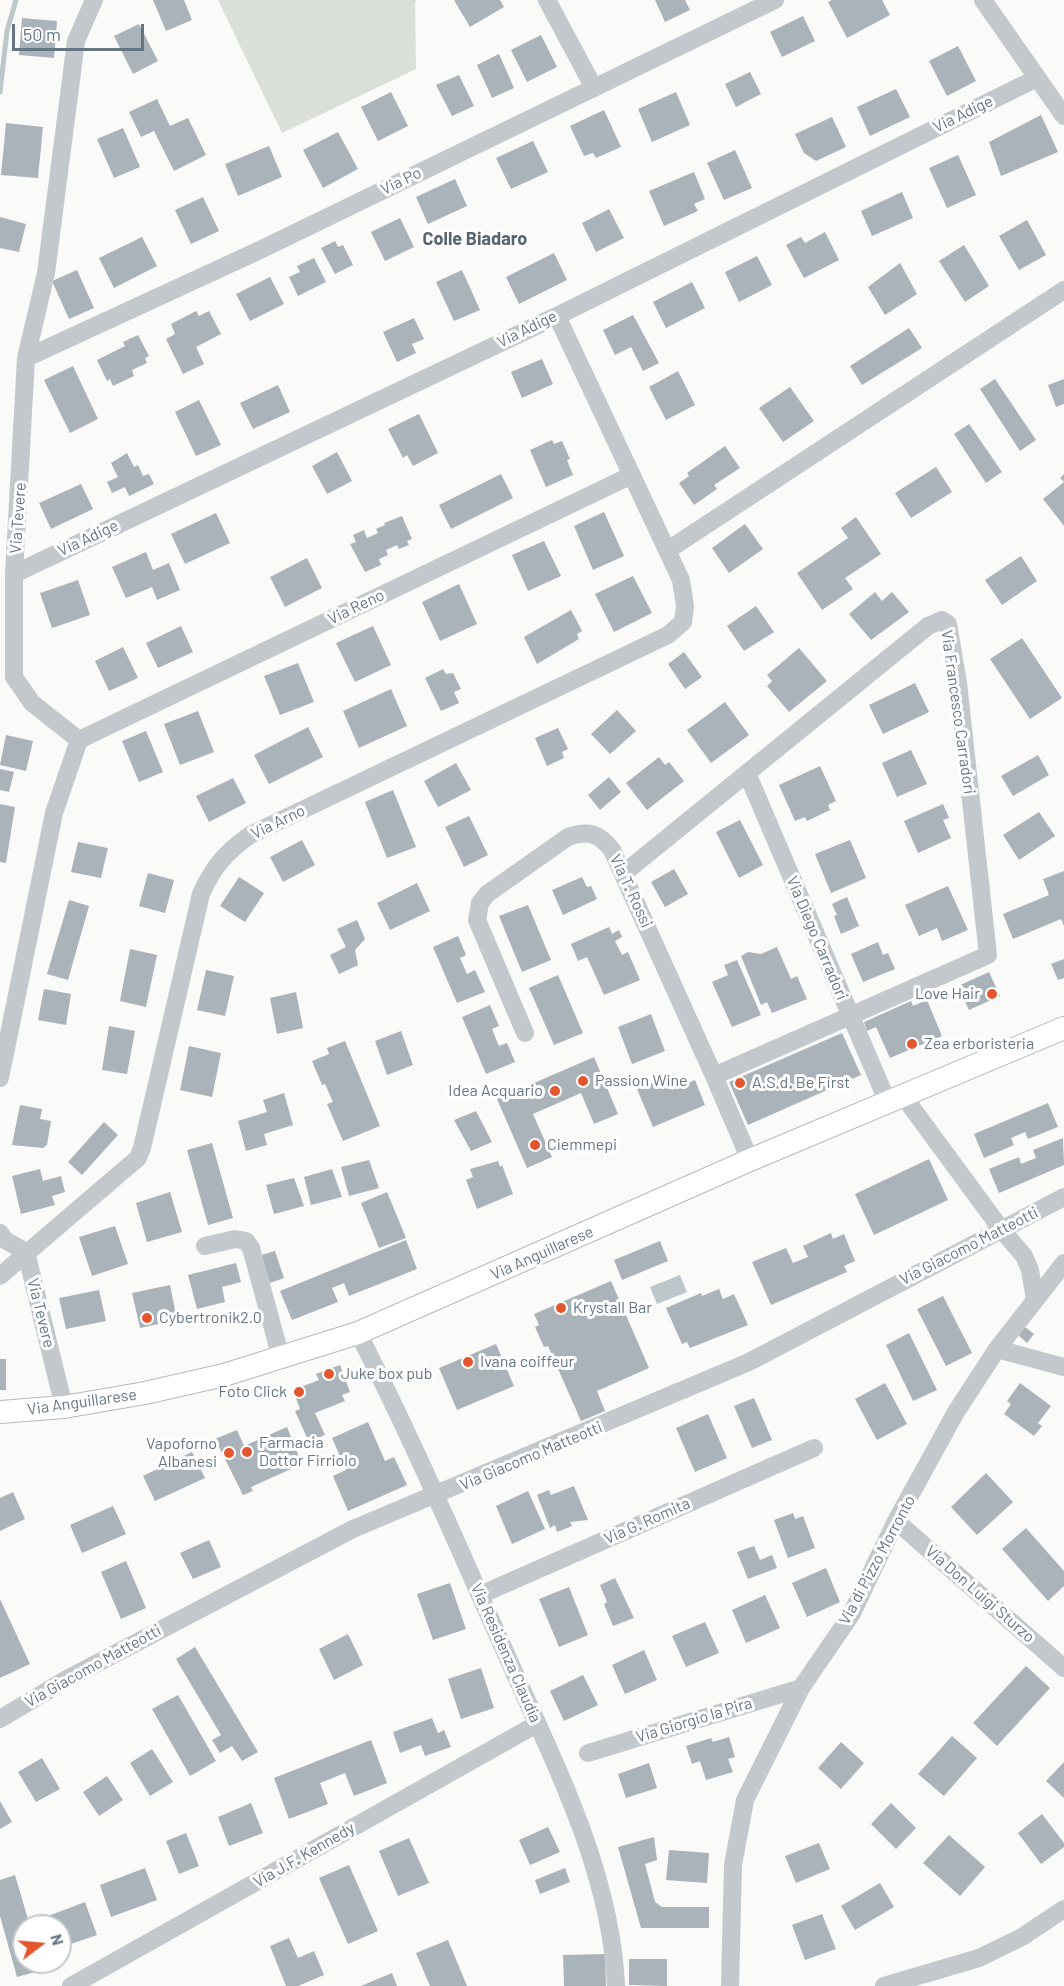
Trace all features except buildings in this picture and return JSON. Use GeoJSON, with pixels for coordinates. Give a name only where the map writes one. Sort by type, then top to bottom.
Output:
{"type":"FeatureCollection","features":[{"type":"Feature","properties":{"kind":"main road","name":"Via Anguillarese"},"geometry":{"type":"LineString","coordinates":[[0,1412],[64,1407],[145,1393],[280,1358],[358,1333],[750,1160],[1064,1028]]}},
{"type":"Feature","properties":{"kind":"street","name":"Via Tevere"},"geometry":{"type":"LineString","coordinates":[[79,740],[32,704],[14,677],[14,574],[26,358],[46,273],[76,41],[94,0]]}},
{"type":"Feature","properties":{"kind":"street"},"geometry":{"type":"LineString","coordinates":[[547,0],[594,88]]}},
{"type":"Feature","properties":{"kind":"street","name":"Via Po"},"geometry":{"type":"LineString","coordinates":[[26,358],[260,250],[775,0]]}},
{"type":"Feature","properties":{"kind":"street"},"geometry":{"type":"LineString","coordinates":[[983,0],[1064,116]]}},
{"type":"Feature","properties":{"kind":"street","name":"Via Adige"},"geometry":{"type":"LineString","coordinates":[[14,574],[557,316],[1037,78]]}},
{"type":"Feature","properties":{"kind":"street"},"geometry":{"type":"LineString","coordinates":[[557,316],[668,550],[1064,290]]}},
{"type":"Feature","properties":{"kind":"street","name":"Via Reno"},"geometry":{"type":"LineString","coordinates":[[79,740],[632,475]]}},
{"type":"Feature","properties":{"kind":"street","name":"Via Arno"},"geometry":{"type":"LineString","coordinates":[[26,1252],[138,1158],[201,894],[213,868],[228,850],[250,835],[678,629],[683,622],[684,595],[668,550]]}},
{"type":"Feature","properties":{"kind":"street","name":"Via Francesco Carradori"},"geometry":{"type":"LineString","coordinates":[[624,873],[928,626],[942,620],[948,624],[958,683],[988,955],[850,1016]]}},
{"type":"Feature","properties":{"kind":"street"},"geometry":{"type":"LineString","coordinates":[[0,1078],[54,813],[79,740]]}},
{"type":"Feature","properties":{"kind":"street","name":"Via Diego Carradori"},"geometry":{"type":"LineString","coordinates":[[747,773],[850,1016],[896,1100],[1024,1256],[1030,1270],[1035,1300]]}},
{"type":"Feature","properties":{"kind":"street","name":"Via T. Rossi"},"geometry":{"type":"LineString","coordinates":[[525,1033],[477,920],[480,903],[487,894],[568,837],[581,832],[595,834],[604,840],[624,873],[750,1160]]}},
{"type":"Feature","properties":{"kind":"street"},"geometry":{"type":"LineString","coordinates":[[714,1076],[850,1016]]}},
{"type":"Feature","properties":{"kind":"street","name":"Via Giacomo Matteotti"},"geometry":{"type":"LineString","coordinates":[[0,1719],[67,1678],[352,1529],[749,1362],[1064,1197]]}},
{"type":"Feature","properties":{"kind":"street"},"geometry":{"type":"LineString","coordinates":[[0,1233],[5,1240],[26,1252],[0,1276]]}},
{"type":"Feature","properties":{"kind":"street"},"geometry":{"type":"LineString","coordinates":[[205,1246],[235,1239],[246,1241],[251,1248],[280,1358]]}},
{"type":"Feature","properties":{"kind":"street","name":"Via Tevere"},"geometry":{"type":"LineString","coordinates":[[26,1252],[64,1407]]}},
{"type":"Feature","properties":{"kind":"street","name":"Via di Pizzo Morronto"},"geometry":{"type":"LineString","coordinates":[[730,1986],[733,1865],[745,1800],[801,1688],[851,1615],[896,1521],[956,1412],[997,1350],[1064,1263]]}},
{"type":"Feature","properties":{"kind":"street","name":"Via Residenza Claudia"},"geometry":{"type":"LineString","coordinates":[[358,1333],[395,1405],[537,1724],[600,1885],[612,1932],[616,1986]]}},
{"type":"Feature","properties":{"kind":"street"},"geometry":{"type":"LineString","coordinates":[[997,1350],[1064,1367]]}},
{"type":"Feature","properties":{"kind":"street","name":"Via G. Romita"},"geometry":{"type":"LineString","coordinates":[[480,1595],[814,1448]]}},
{"type":"Feature","properties":{"kind":"street","name":"Via Don Luigi Sturzo"},"geometry":{"type":"LineString","coordinates":[[896,1521],[1064,1668]]}},
{"type":"Feature","properties":{"kind":"street","name":"Via Giorgio la Pira"},"geometry":{"type":"LineString","coordinates":[[588,1753],[801,1688]]}},
{"type":"Feature","properties":{"kind":"street","name":"Via J.F. Kennedy"},"geometry":{"type":"LineString","coordinates":[[71,1986],[537,1724]]}},
{"type":"Feature","properties":{"kind":"street"},"geometry":{"type":"LineString","coordinates":[[884,1986],[979,1958],[1022,1937],[1064,1909]]}},
{"type":"Feature","properties":{"kind":"shaded area"},"geometry":{"type":"Polygon","coordinates":[[[218,0],[417,0],[415,2],[416,69],[282,133],[218,0]]]}},
{"type":"Feature","properties":{"kind":"shaded area"},"geometry":{"type":"Polygon","coordinates":[[[680,1275],[687,1292],[657,1304],[650,1287],[680,1275]]]}},
{"type":"Feature","properties":{"kind":"waterway"},"geometry":{"type":"LineString","coordinates":[[0,92],[7,31],[16,0]]}},
{"type":"Feature","properties":{"kind":"place","name":"Love Hair"},"geometry":{"type":"Point","coordinates":[992,994]}},
{"type":"Feature","properties":{"kind":"place","name":"Zea erboristeria"},"geometry":{"type":"Point","coordinates":[912,1044]}},
{"type":"Feature","properties":{"kind":"place","name":"Passion Wine"},"geometry":{"type":"Point","coordinates":[583,1081]}},
{"type":"Feature","properties":{"kind":"place","name":"A.S.d. Be First"},"geometry":{"type":"Point","coordinates":[740,1083]}},
{"type":"Feature","properties":{"kind":"place","name":"Idea Acquario"},"geometry":{"type":"Point","coordinates":[555,1091]}},
{"type":"Feature","properties":{"kind":"place","name":"Ciemmepi"},"geometry":{"type":"Point","coordinates":[535,1145]}},
{"type":"Feature","properties":{"kind":"place","name":"Krystall Bar"},"geometry":{"type":"Point","coordinates":[561,1308]}},
{"type":"Feature","properties":{"kind":"place","name":"Cybertronik2.0"},"geometry":{"type":"Point","coordinates":[147,1318]}},
{"type":"Feature","properties":{"kind":"place","name":"Ivana coiffeur"},"geometry":{"type":"Point","coordinates":[468,1362]}},
{"type":"Feature","properties":{"kind":"place","name":"Juke box pub"},"geometry":{"type":"Point","coordinates":[329,1374]}},
{"type":"Feature","properties":{"kind":"place","name":"Foto Click"},"geometry":{"type":"Point","coordinates":[299,1392]}},
{"type":"Feature","properties":{"kind":"place","name":"Farmacia Dottor Firriolo"},"geometry":{"type":"Point","coordinates":[247,1452]}},
{"type":"Feature","properties":{"kind":"place","name":"Vapoforno Albanesi"},"geometry":{"type":"Point","coordinates":[229,1453]}},
{"type":"Feature","properties":{"kind":"district","name":"Colle Biadaro"},"geometry":{"type":"Point","coordinates":[475,239]}}]}
